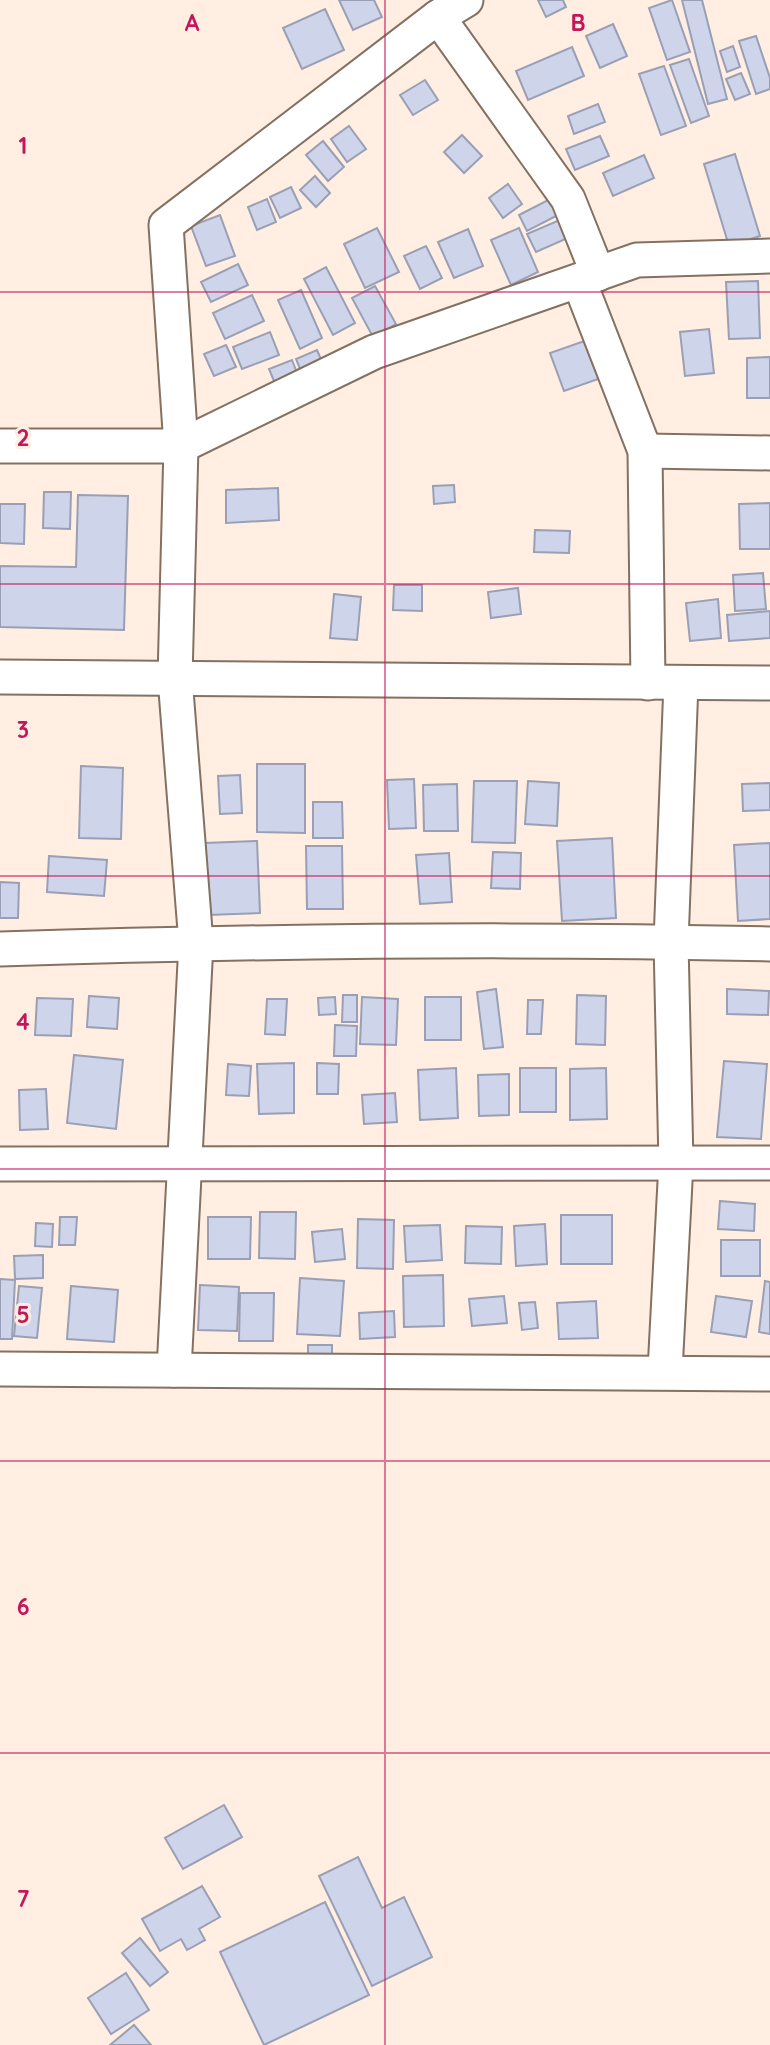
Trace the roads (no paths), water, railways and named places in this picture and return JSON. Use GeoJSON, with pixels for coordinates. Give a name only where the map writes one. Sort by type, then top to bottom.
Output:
{"type":"FeatureCollection","features":[{"type":"Feature","properties":{"kind":"street"},"geometry":{"type":"LineString","coordinates":[[174,1370],[196,943],[175,678],[181,446],[166,225],[452,9],[568,199],[588,278],[645,451],[648,683]]}},
{"type":"Feature","properties":{"kind":"street"},"geometry":{"type":"LineString","coordinates":[[0,446],[181,446],[374,352],[637,261],[770,256]]}},
{"type":"Feature","properties":{"kind":"street"},"geometry":{"type":"LineString","coordinates":[[645,451],[770,453]]}},
{"type":"Feature","properties":{"kind":"street"},"geometry":{"type":"LineString","coordinates":[[0,677],[770,683]]}},
{"type":"Feature","properties":{"kind":"street"},"geometry":{"type":"LineString","coordinates":[[665,1371],[676,1163],[671,942],[681,683]]}},
{"type":"Feature","properties":{"kind":"street"},"geometry":{"type":"LineString","coordinates":[[0,949],[196,943],[770,944]]}},
{"type":"Feature","properties":{"kind":"street"},"geometry":{"type":"LineString","coordinates":[[0,1164],[770,1163]]}},
{"type":"Feature","properties":{"kind":"street"},"geometry":{"type":"LineString","coordinates":[[0,1369],[665,1371],[770,1374]]}}]}
